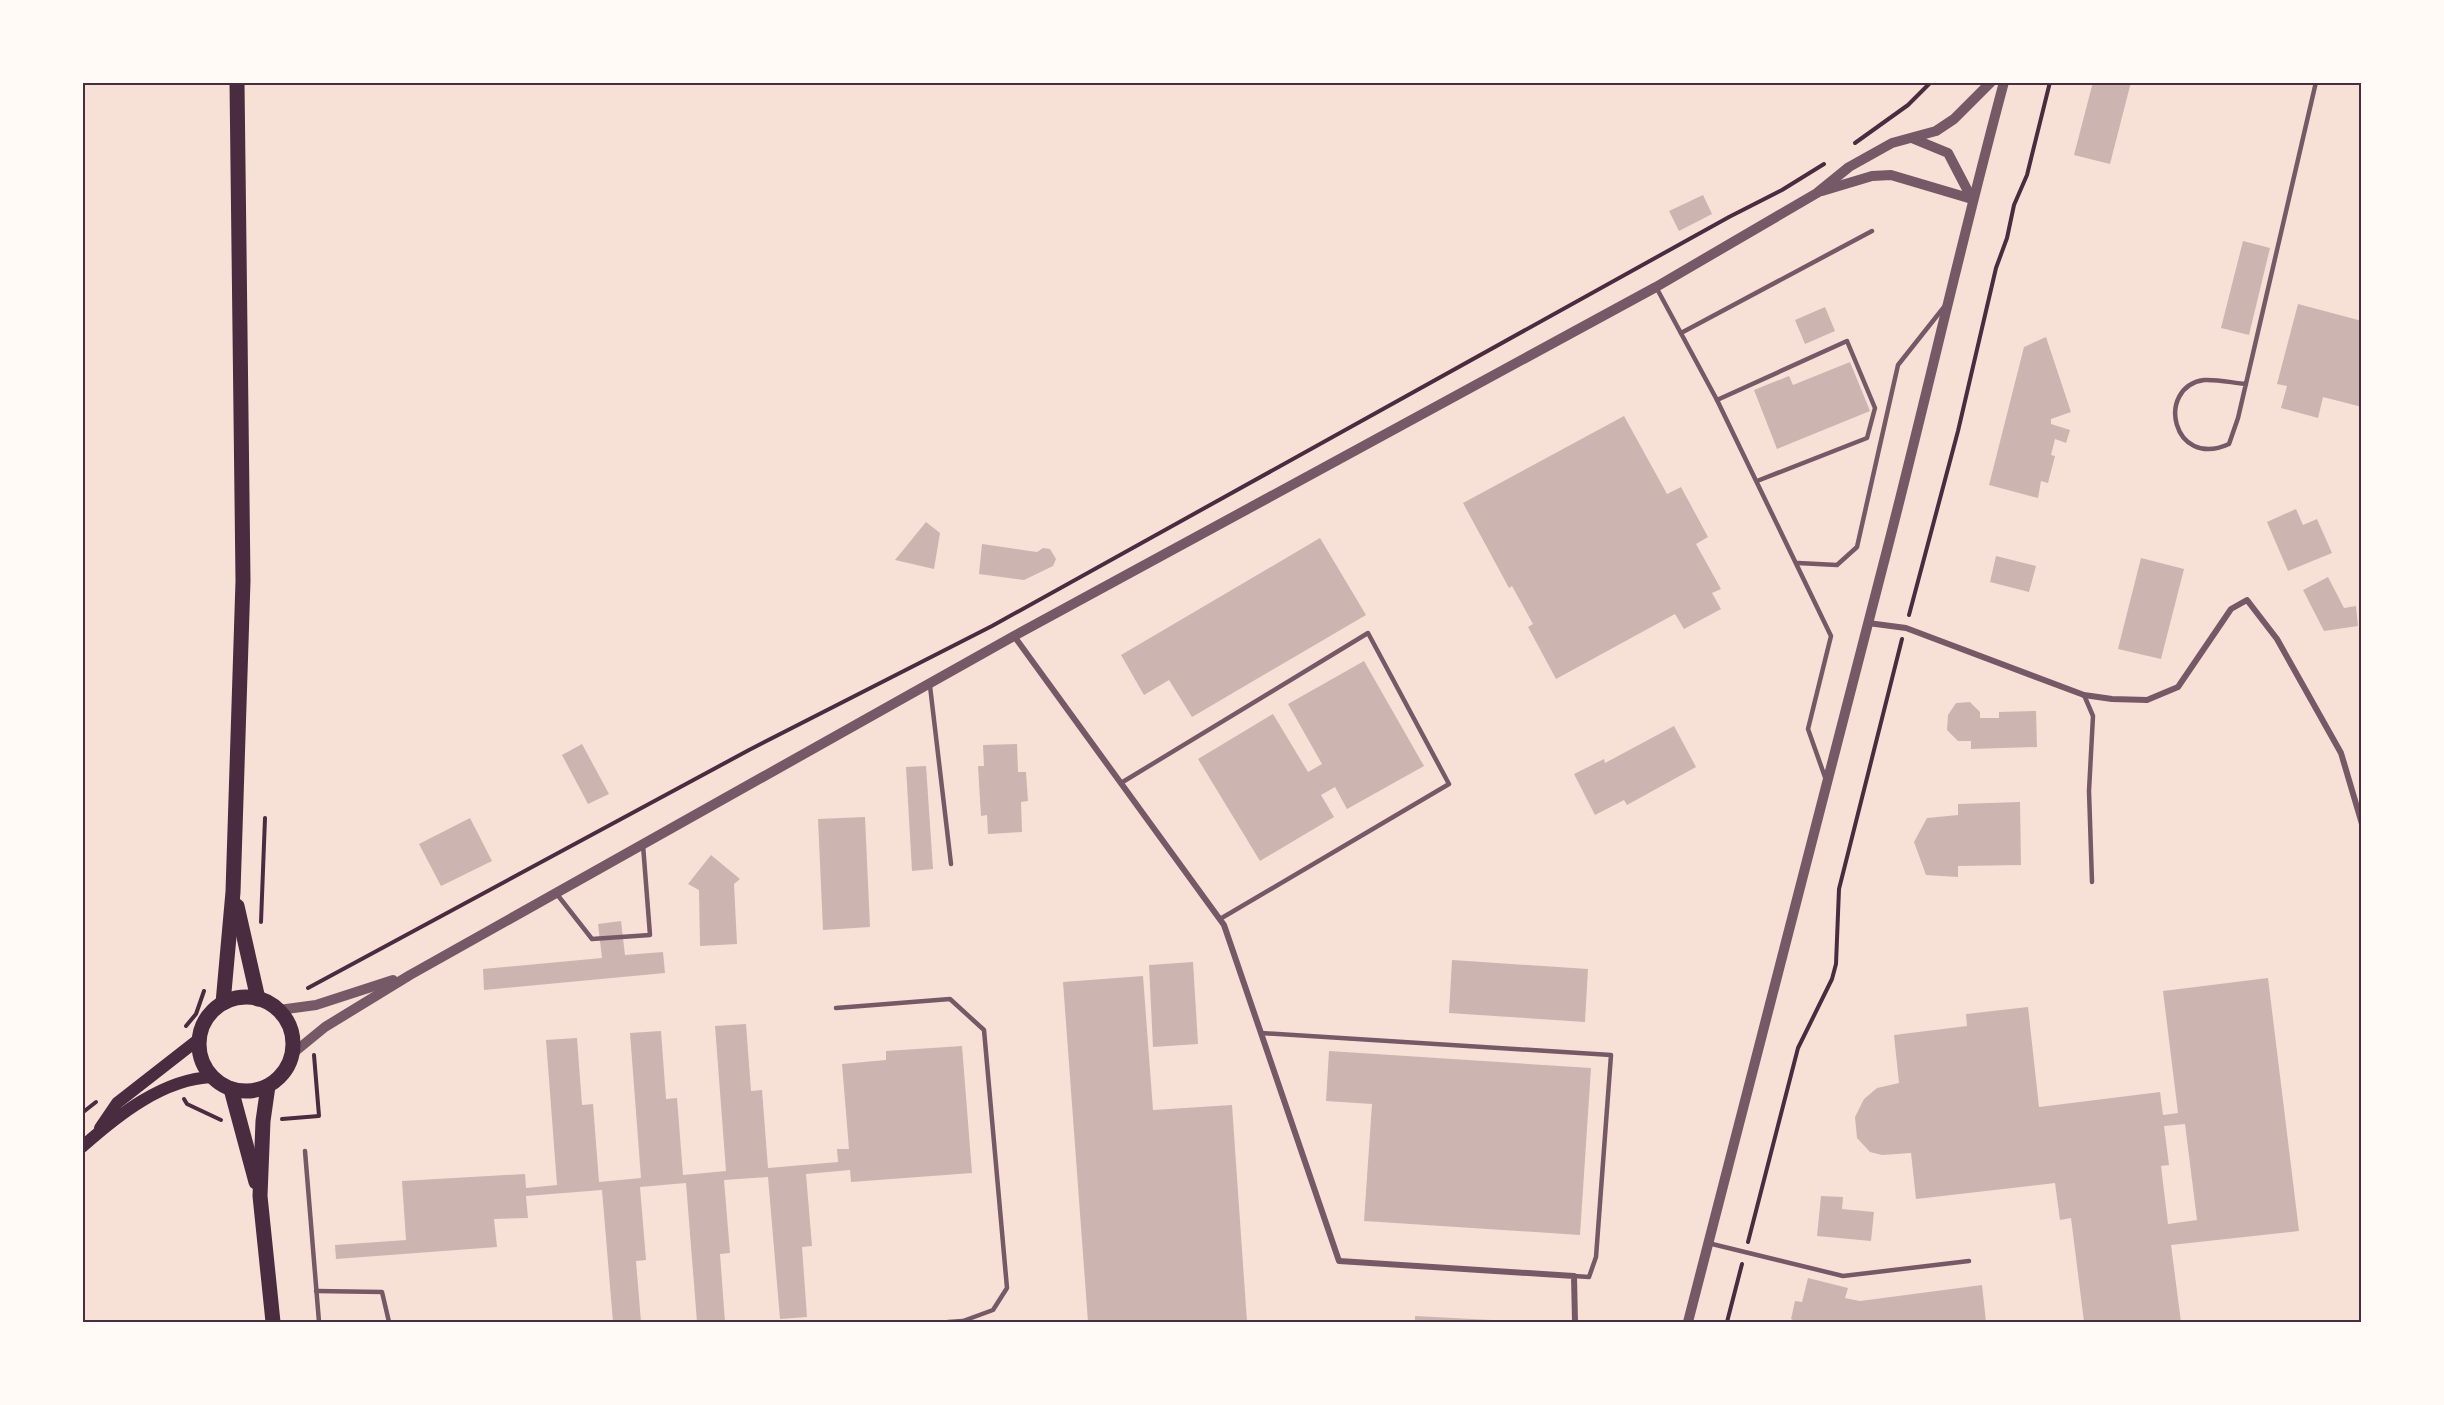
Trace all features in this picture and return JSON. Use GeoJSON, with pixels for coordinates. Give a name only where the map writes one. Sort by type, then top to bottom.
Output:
{"type":"FeatureCollection","features":[{"type":"Feature","properties":{"kind":"main road"},"geometry":{"type":"LineString","coordinates":[[223,1003],[233,891],[243,581],[237,82]]}},
{"type":"Feature","properties":{"kind":"main road"},"geometry":{"type":"LineString","coordinates":[[233,891],[258,999]]}},
{"type":"Feature","properties":{"kind":"main road"},"geometry":{"type":"LineString","coordinates":[[246,997],[258,999],[279,1010],[291,1030],[292,1054],[279,1078],[268,1086],[243,1091],[231,1089],[212,1077],[204,1066],[199,1040],[207,1018],[223,1003],[246,997]]}},
{"type":"Feature","properties":{"kind":"main road"},"geometry":{"type":"LineString","coordinates":[[95,1135],[117,1103],[199,1040]]}},
{"type":"Feature","properties":{"kind":"main road"},"geometry":{"type":"LineString","coordinates":[[82,1146],[149,1097],[166,1088],[195,1078],[212,1077]]}},
{"type":"Feature","properties":{"kind":"main road"},"geometry":{"type":"LineString","coordinates":[[268,1086],[263,1120],[260,1196],[273,1323]]}},
{"type":"Feature","properties":{"kind":"main road"},"geometry":{"type":"LineString","coordinates":[[231,1089],[260,1196]]}},
{"type":"Feature","properties":{"kind":"street"},"geometry":{"type":"LineString","coordinates":[[292,1054],[325,1027],[410,975],[643,844],[1014,636],[1656,287],[1817,193],[1849,167],[1892,143],[1914,139],[1936,131],[1954,118],[1991,82]]}},
{"type":"Feature","properties":{"kind":"street"},"geometry":{"type":"LineString","coordinates":[[1688,1323],[1868,623],[1972,199],[2004,82]]}},
{"type":"Feature","properties":{"kind":"street"},"geometry":{"type":"LineString","coordinates":[[1914,139],[1948,153],[1972,199]]}},
{"type":"Feature","properties":{"kind":"street"},"geometry":{"type":"LineString","coordinates":[[1817,193],[1872,176],[1891,175],[1972,199]]}},
{"type":"Feature","properties":{"kind":"street"},"geometry":{"type":"LineString","coordinates":[[1868,623],[1906,628],[2084,695],[2147,700],[2178,687],[2231,609],[2247,600],[2277,639],[2341,753],[2361,824]]}},
{"type":"Feature","properties":{"kind":"street"},"geometry":{"type":"LineString","coordinates":[[1014,636],[1220,919],[1339,1261],[1574,1276],[1575,1323]]}},
{"type":"Feature","properties":{"kind":"street"},"geometry":{"type":"LineString","coordinates":[[279,1010],[316,1005],[410,975]]}},
{"type":"Feature","properties":{"kind":"lane"},"geometry":{"type":"LineString","coordinates":[[2246,384],[2204,380],[2190,386],[2178,398],[2174,416],[2176,428],[2183,439],[2205,450],[2219,449],[2229,444],[2246,384],[2316,82]]}},
{"type":"Feature","properties":{"kind":"lane"},"geometry":{"type":"LineString","coordinates":[[1681,333],[1872,231]]}},
{"type":"Feature","properties":{"kind":"lane"},"geometry":{"type":"LineString","coordinates":[[1656,287],[1717,400],[1831,636],[1808,729],[1826,782]]}},
{"type":"Feature","properties":{"kind":"lane"},"geometry":{"type":"LineString","coordinates":[[1798,564],[1837,565],[1857,547],[1898,365],[1946,304]]}},
{"type":"Feature","properties":{"kind":"lane"},"geometry":{"type":"LineString","coordinates":[[1717,400],[1847,341],[1875,408],[1867,438],[1757,481]]}},
{"type":"Feature","properties":{"kind":"lane"},"geometry":{"type":"LineString","coordinates":[[1121,783],[1368,633],[1449,784],[1220,919]]}},
{"type":"Feature","properties":{"kind":"lane"},"geometry":{"type":"LineString","coordinates":[[930,683],[951,864]]}},
{"type":"Feature","properties":{"kind":"lane"},"geometry":{"type":"LineString","coordinates":[[2084,695],[2093,716],[2089,791],[2092,882]]}},
{"type":"Feature","properties":{"kind":"lane"},"geometry":{"type":"LineString","coordinates":[[556,893],[592,939],[650,935],[643,844]]}},
{"type":"Feature","properties":{"kind":"lane"},"geometry":{"type":"LineString","coordinates":[[836,1008],[950,999],[984,1030],[1007,1288],[993,1310],[963,1321],[948,1323]]}},
{"type":"Feature","properties":{"kind":"lane"},"geometry":{"type":"LineString","coordinates":[[1261,1033],[1611,1055],[1596,1257],[1589,1277],[1574,1276]]}},
{"type":"Feature","properties":{"kind":"lane"},"geometry":{"type":"LineString","coordinates":[[305,1151],[319,1323]]}},
{"type":"Feature","properties":{"kind":"lane"},"geometry":{"type":"LineString","coordinates":[[1708,1243],[1843,1276],[1970,1261]]}},
{"type":"Feature","properties":{"kind":"lane"},"geometry":{"type":"LineString","coordinates":[[316,1291],[382,1292],[389,1323]]}},
{"type":"Feature","properties":{"kind":"path"},"geometry":{"type":"LineString","coordinates":[[1848,147],[1908,105],[1931,82]]}},
{"type":"Feature","properties":{"kind":"path"},"geometry":{"type":"LineString","coordinates":[[1726,1323],[1798,1048],[1832,979],[1836,964],[1839,889],[1893,668],[1906,628],[1955,441],[1996,268],[2007,238],[2014,205],[2027,175],[2050,82]]}},
{"type":"Feature","properties":{"kind":"path"},"geometry":{"type":"LineString","coordinates":[[302,992],[749,750],[992,626],[1782,190],[1833,158]]}},
{"type":"Feature","properties":{"kind":"path"},"geometry":{"type":"LineString","coordinates":[[260,930],[265,818]]}},
{"type":"Feature","properties":{"kind":"path"},"geometry":{"type":"LineString","coordinates":[[183,1029],[196,1014],[206,985]]}},
{"type":"Feature","properties":{"kind":"path"},"geometry":{"type":"LineString","coordinates":[[82,1113],[104,1095]]}},
{"type":"Feature","properties":{"kind":"building"},"geometry":{"type":"Polygon","coordinates":[[[2093,82],[2131,82],[2110,164],[2074,155],[2093,82]]]}},
{"type":"Feature","properties":{"kind":"building"},"geometry":{"type":"Polygon","coordinates":[[[1703,195],[1712,214],[1679,231],[1669,211],[1703,195]]]}},
{"type":"Feature","properties":{"kind":"building"},"geometry":{"type":"Polygon","coordinates":[[[2243,241],[2270,248],[2249,335],[2221,328],[2243,241]]]}},
{"type":"Feature","properties":{"kind":"building"},"geometry":{"type":"Polygon","coordinates":[[[2298,304],[2362,321],[2362,407],[2323,397],[2318,418],[2281,408],[2287,386],[2277,384],[2298,304]]]}},
{"type":"Feature","properties":{"kind":"building"},"geometry":{"type":"Polygon","coordinates":[[[1825,307],[1835,331],[1805,344],[1795,320],[1825,307]]]}},
{"type":"Feature","properties":{"kind":"building"},"geometry":{"type":"Polygon","coordinates":[[[2046,337],[2071,412],[2051,419],[2051,424],[2070,430],[2066,443],[2055,439],[2051,455],[2055,456],[2048,483],[2041,481],[2038,498],[1989,485],[2024,347],[2046,337]]]}},
{"type":"Feature","properties":{"kind":"building"},"geometry":{"type":"Polygon","coordinates":[[[1850,362],[1870,411],[1777,449],[1754,390],[1789,376],[1793,385],[1850,362]]]}},
{"type":"Feature","properties":{"kind":"building"},"geometry":{"type":"Polygon","coordinates":[[[1624,416],[1667,494],[1681,487],[1708,537],[1696,544],[1721,589],[1712,593],[1721,609],[1684,629],[1675,614],[1556,679],[1528,627],[1533,624],[1512,586],[1509,588],[1463,503],[1624,416]]]}},
{"type":"Feature","properties":{"kind":"building"},"geometry":{"type":"Polygon","coordinates":[[[2296,509],[2303,525],[2317,519],[2332,553],[2288,571],[2267,522],[2296,509]]]}},
{"type":"Feature","properties":{"kind":"building"},"geometry":{"type":"Polygon","coordinates":[[[926,522],[940,533],[934,569],[895,560],[926,522]]]}},
{"type":"Feature","properties":{"kind":"building"},"geometry":{"type":"Polygon","coordinates":[[[1320,538],[1366,615],[1192,717],[1169,680],[1144,695],[1121,655],[1320,538]]]}},
{"type":"Feature","properties":{"kind":"building"},"geometry":{"type":"Polygon","coordinates":[[[982,544],[1037,552],[1043,548],[1050,549],[1056,559],[1053,566],[1024,580],[979,574],[982,544]]]}},
{"type":"Feature","properties":{"kind":"building"},"geometry":{"type":"Polygon","coordinates":[[[1996,556],[2036,566],[2029,592],[1990,582],[1996,556]]]}},
{"type":"Feature","properties":{"kind":"building"},"geometry":{"type":"Polygon","coordinates":[[[2141,558],[2184,569],[2161,659],[2118,649],[2141,558]]]}},
{"type":"Feature","properties":{"kind":"building"},"geometry":{"type":"Polygon","coordinates":[[[2328,577],[2344,608],[2356,606],[2358,626],[2324,631],[2303,590],[2328,577]]]}},
{"type":"Feature","properties":{"kind":"building"},"geometry":{"type":"Polygon","coordinates":[[[1364,661],[1424,766],[1347,809],[1335,787],[1321,795],[1334,817],[1260,861],[1198,759],[1273,714],[1308,772],[1322,764],[1288,704],[1364,661]]]}},
{"type":"Feature","properties":{"kind":"building"},"geometry":{"type":"Polygon","coordinates":[[[1970,702],[1980,712],[1980,718],[1999,718],[1999,712],[2036,711],[2037,747],[1971,749],[1971,741],[1958,741],[1947,730],[1948,715],[1956,703],[1970,702]]]}},
{"type":"Feature","properties":{"kind":"building"},"geometry":{"type":"Polygon","coordinates":[[[1674,726],[1696,767],[1627,805],[1624,800],[1595,815],[1574,774],[1604,759],[1605,763],[1674,726]]]}},
{"type":"Feature","properties":{"kind":"building"},"geometry":{"type":"Polygon","coordinates":[[[582,744],[609,794],[588,804],[562,755],[582,744]]]}},
{"type":"Feature","properties":{"kind":"building"},"geometry":{"type":"Polygon","coordinates":[[[1017,744],[1018,772],[1026,772],[1028,801],[1021,802],[1022,832],[988,834],[987,815],[981,816],[978,766],[984,766],[983,745],[1017,744]]]}},
{"type":"Feature","properties":{"kind":"building"},"geometry":{"type":"Polygon","coordinates":[[[926,766],[933,869],[912,871],[906,767],[926,766]]]}},
{"type":"Feature","properties":{"kind":"building"},"geometry":{"type":"Polygon","coordinates":[[[2020,802],[2021,865],[1958,866],[1958,877],[1926,875],[1914,842],[1927,818],[1958,815],[1958,804],[2020,802]]]}},
{"type":"Feature","properties":{"kind":"building"},"geometry":{"type":"Polygon","coordinates":[[[865,817],[870,927],[823,930],[818,819],[865,817]]]}},
{"type":"Feature","properties":{"kind":"building"},"geometry":{"type":"Polygon","coordinates":[[[470,818],[492,861],[441,886],[419,844],[470,818]]]}},
{"type":"Feature","properties":{"kind":"building"},"geometry":{"type":"Polygon","coordinates":[[[711,855],[740,879],[734,884],[737,944],[700,946],[699,890],[688,884],[711,855]]]}},
{"type":"Feature","properties":{"kind":"building"},"geometry":{"type":"Polygon","coordinates":[[[621,921],[625,955],[663,952],[665,973],[484,990],[483,969],[602,958],[598,924],[621,921]]]}},
{"type":"Feature","properties":{"kind":"building"},"geometry":{"type":"Polygon","coordinates":[[[1452,960],[1588,969],[1585,1022],[1449,1013],[1452,960]]]}},
{"type":"Feature","properties":{"kind":"building"},"geometry":{"type":"Polygon","coordinates":[[[1193,962],[1198,1044],[1153,1047],[1149,965],[1193,962]]]}},
{"type":"Feature","properties":{"kind":"building"},"geometry":{"type":"Polygon","coordinates":[[[1143,976],[1153,1110],[1232,1105],[1247,1322],[1088,1322],[1063,982],[1143,976]]]}},
{"type":"Feature","properties":{"kind":"building"},"geometry":{"type":"Polygon","coordinates":[[[2268,978],[2299,1231],[2171,1245],[2181,1322],[2084,1322],[2071,1218],[2060,1220],[2055,1183],[1916,1199],[1911,1153],[1882,1155],[1870,1152],[1857,1138],[1855,1117],[1864,1099],[1877,1088],[1899,1083],[1894,1035],[1967,1026],[1966,1014],[2028,1007],[2039,1107],[2160,1092],[2163,1115],[2178,1113],[2163,991],[2268,978]],[[2185,1124],[2164,1126],[2169,1165],[2161,1166],[2168,1224],[2197,1220],[2185,1124]]]}},
{"type":"Feature","properties":{"kind":"building"},"geometry":{"type":"Polygon","coordinates":[[[746,1024],[751,1091],[762,1090],[768,1168],[838,1162],[837,1149],[849,1149],[842,1064],[886,1060],[886,1051],[962,1046],[972,1173],[851,1182],[850,1170],[806,1174],[812,1246],[802,1247],[807,1317],[780,1319],[768,1177],[724,1180],[730,1253],[720,1254],[725,1322],[697,1322],[686,1183],[640,1187],[646,1260],[636,1261],[641,1322],[613,1322],[602,1190],[526,1196],[528,1218],[494,1219],[497,1247],[336,1259],[335,1245],[406,1240],[402,1181],[525,1174],[526,1188],[557,1185],[546,1040],[577,1038],[582,1105],[593,1104],[599,1182],[641,1178],[630,1033],[661,1031],[666,1099],[677,1098],[683,1175],[726,1171],[715,1026],[746,1024]]]}},
{"type":"Feature","properties":{"kind":"building"},"geometry":{"type":"Polygon","coordinates":[[[1329,1051],[1591,1068],[1580,1235],[1364,1221],[1372,1104],[1326,1101],[1329,1051]]]}},
{"type":"Feature","properties":{"kind":"building"},"geometry":{"type":"Polygon","coordinates":[[[1821,1196],[1843,1197],[1842,1209],[1874,1212],[1871,1241],[1817,1236],[1821,1196]]]}},
{"type":"Feature","properties":{"kind":"building"},"geometry":{"type":"Polygon","coordinates":[[[1808,1278],[1848,1288],[1845,1298],[1860,1301],[1982,1285],[1986,1322],[1797,1322],[1791,1319],[1795,1301],[1802,1302],[1808,1278]]]}},
{"type":"Feature","properties":{"kind":"building"},"geometry":{"type":"Polygon","coordinates":[[[1415,1316],[1492,1320],[1500,1322],[1415,1322],[1415,1316]]]}}]}
